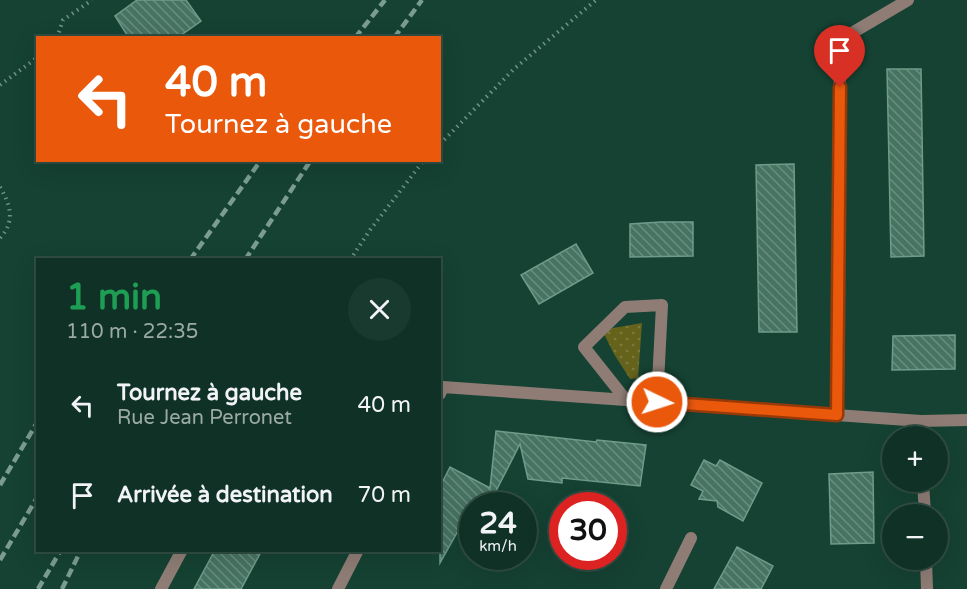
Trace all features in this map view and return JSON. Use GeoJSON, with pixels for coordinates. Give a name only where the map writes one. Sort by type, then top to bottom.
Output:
{"type":"FeatureCollection","features":[{"type":"Feature","properties":{"kind":"street"},"geometry":{"type":"LineString","coordinates":[[837,415],[840,40],[908,0]]}},
{"type":"Feature","properties":{"kind":"street"},"geometry":{"type":"LineString","coordinates":[[626,400],[584,347],[625,307],[662,305],[657,402]]}},
{"type":"Feature","properties":{"kind":"street"},"geometry":{"type":"LineString","coordinates":[[441,390],[657,402],[921,421],[967,420]]}},
{"type":"Feature","properties":{"kind":"street"},"geometry":{"type":"LineString","coordinates":[[921,421],[921,426]]}},
{"type":"Feature","properties":{"kind":"street"},"geometry":{"type":"LineString","coordinates":[[666,589],[691,538]]}},
{"type":"Feature","properties":{"kind":"street"},"geometry":{"type":"LineString","coordinates":[[161,589],[181,552]]}},
{"type":"Feature","properties":{"kind":"street"},"geometry":{"type":"LineString","coordinates":[[338,589],[357,552]]}},
{"type":"Feature","properties":{"kind":"street"},"geometry":{"type":"LineString","coordinates":[[926,570],[927,589]]}},
{"type":"Feature","properties":{"kind":"path"},"geometry":{"type":"LineString","coordinates":[[58,36],[63,20],[92,0]]}},
{"type":"Feature","properties":{"kind":"path"},"geometry":{"type":"LineString","coordinates":[[441,143],[514,69],[596,0]]}},
{"type":"Feature","properties":{"kind":"path"},"geometry":{"type":"LineString","coordinates":[[0,85],[36,58]]}},
{"type":"Feature","properties":{"kind":"path"},"geometry":{"type":"LineString","coordinates":[[351,258],[422,162]]}},
{"type":"Feature","properties":{"kind":"path"},"geometry":{"type":"LineString","coordinates":[[0,187],[9,203],[10,216],[7,229],[0,238]]}},
{"type":"Feature","properties":{"kind":"shaded area"},"geometry":{"type":"Polygon","coordinates":[[[642,323],[638,378],[630,379],[602,330],[642,323]]]}},
{"type":"Feature","properties":{"kind":"building"},"geometry":{"type":"Polygon","coordinates":[[[137,0],[186,0],[201,21],[180,36],[128,36],[115,16],[137,0]]]}},
{"type":"Feature","properties":{"kind":"building"},"geometry":{"type":"Polygon","coordinates":[[[887,69],[921,69],[924,256],[891,257],[887,69]]]}},
{"type":"Feature","properties":{"kind":"building"},"geometry":{"type":"Polygon","coordinates":[[[794,164],[797,332],[759,332],[756,165],[794,164]]]}},
{"type":"Feature","properties":{"kind":"building"},"geometry":{"type":"Polygon","coordinates":[[[693,222],[693,256],[630,257],[630,224],[693,222]]]}},
{"type":"Feature","properties":{"kind":"building"},"geometry":{"type":"Polygon","coordinates":[[[576,244],[593,273],[539,304],[521,275],[576,244]]]}},
{"type":"Feature","properties":{"kind":"building"},"geometry":{"type":"Polygon","coordinates":[[[955,335],[955,369],[892,370],[893,336],[955,335]]]}},
{"type":"Feature","properties":{"kind":"building"},"geometry":{"type":"Polygon","coordinates":[[[496,431],[646,445],[640,486],[562,478],[562,483],[528,479],[520,444],[496,491],[498,492],[459,492],[459,529],[440,563],[441,485],[450,467],[490,488],[496,431]]]}},
{"type":"Feature","properties":{"kind":"building"},"geometry":{"type":"Polygon","coordinates":[[[704,460],[716,466],[720,460],[762,483],[743,521],[718,507],[717,501],[699,499],[703,491],[691,485],[704,460]]]}},
{"type":"Feature","properties":{"kind":"building"},"geometry":{"type":"Polygon","coordinates":[[[873,472],[874,543],[831,544],[829,474],[873,472]]]}},
{"type":"Feature","properties":{"kind":"building"},"geometry":{"type":"Polygon","coordinates":[[[737,547],[773,566],[761,589],[714,589],[737,547]]]}},
{"type":"Feature","properties":{"kind":"building"},"geometry":{"type":"Polygon","coordinates":[[[214,552],[261,552],[241,589],[194,589],[214,552]]]}},
{"type":"Feature","properties":{"kind":"railway"},"geometry":{"type":"LineString","coordinates":[[357,36],[385,0]]}},
{"type":"Feature","properties":{"kind":"railway"},"geometry":{"type":"LineString","coordinates":[[395,36],[422,0]]}},
{"type":"Feature","properties":{"kind":"railway"},"geometry":{"type":"LineString","coordinates":[[191,258],[260,162]]}},
{"type":"Feature","properties":{"kind":"railway"},"geometry":{"type":"LineString","coordinates":[[246,258],[310,162]]}},
{"type":"Feature","properties":{"kind":"railway"},"geometry":{"type":"LineString","coordinates":[[0,485],[36,424]]}},
{"type":"Feature","properties":{"kind":"railway"},"geometry":{"type":"LineString","coordinates":[[0,560],[36,499]]}},
{"type":"Feature","properties":{"kind":"railway"},"geometry":{"type":"LineString","coordinates":[[38,589],[60,552]]}},
{"type":"Feature","properties":{"kind":"railway"},"geometry":{"type":"LineString","coordinates":[[62,589],[80,552]]}},
{"type":"Feature","properties":{"kind":"route"},"geometry":{"type":"LineString","coordinates":[[657,402],[837,415],[840,87]]}}]}
